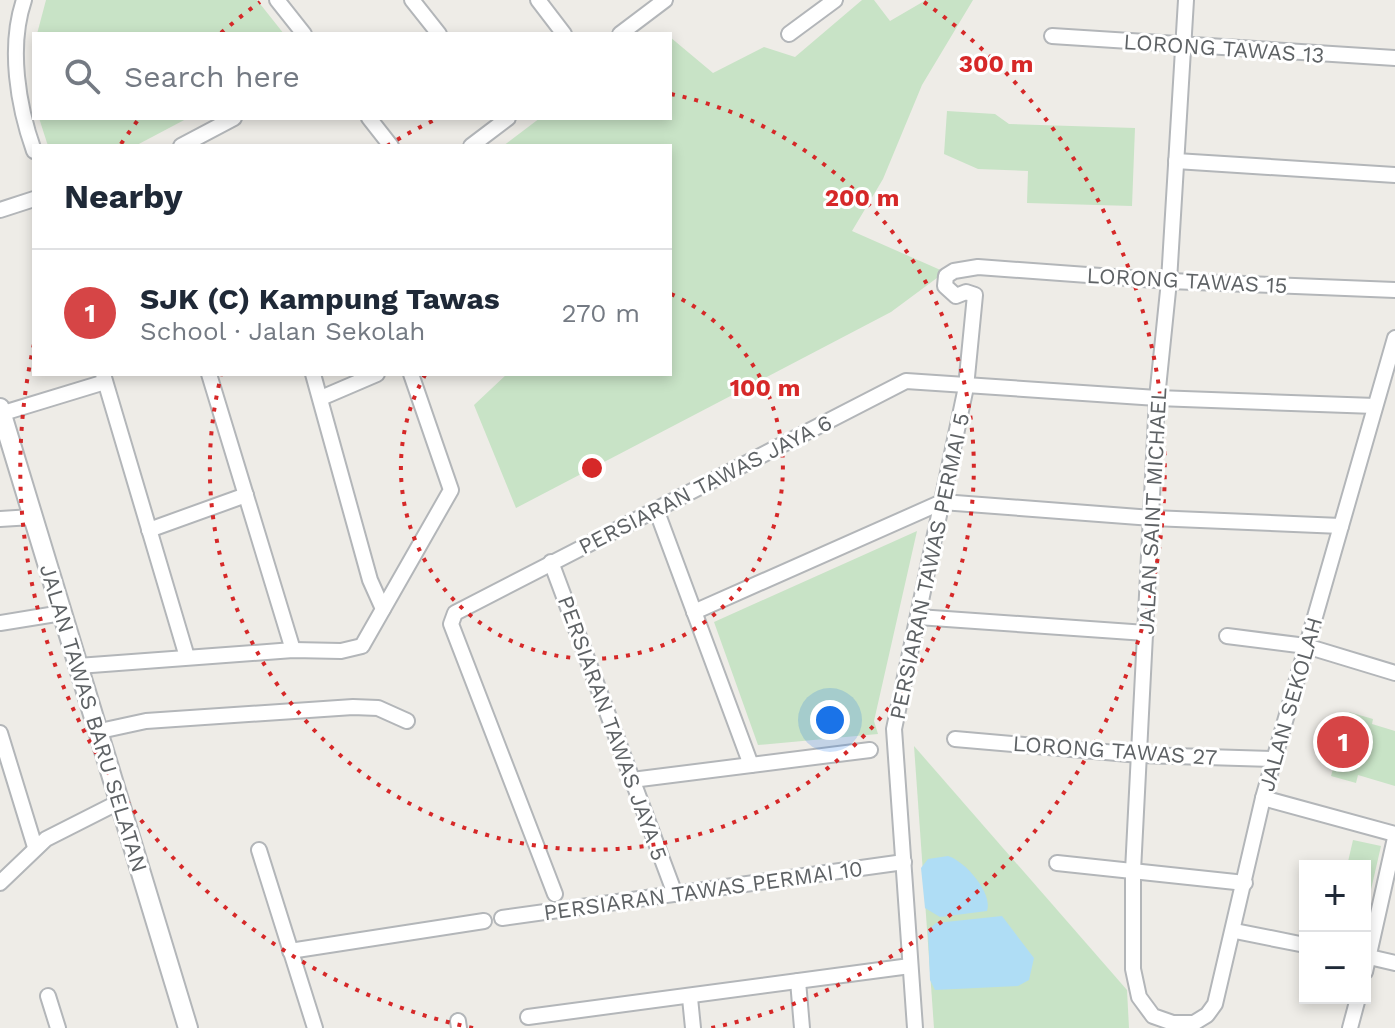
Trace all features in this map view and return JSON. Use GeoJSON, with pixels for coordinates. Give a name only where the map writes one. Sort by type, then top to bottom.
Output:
{"type":"FeatureCollection","features":[{"type":"Feature","properties":{"kind":"street"},"geometry":{"type":"LineString","coordinates":[[24,0],[20,13],[19,91],[21,115],[32,145]]}},
{"type":"Feature","properties":{"kind":"street"},"geometry":{"type":"LineString","coordinates":[[277,0],[302,32]]}},
{"type":"Feature","properties":{"kind":"street"},"geometry":{"type":"LineString","coordinates":[[412,0],[437,32]]}},
{"type":"Feature","properties":{"kind":"street"},"geometry":{"type":"LineString","coordinates":[[538,0],[562,32]]}},
{"type":"Feature","properties":{"kind":"street"},"geometry":{"type":"LineString","coordinates":[[623,32],[665,0]]}},
{"type":"Feature","properties":{"kind":"street"},"geometry":{"type":"LineString","coordinates":[[789,34],[835,0]]}},
{"type":"Feature","properties":{"kind":"street","name":"JALAN SAINT MICHAEL"},"geometry":{"type":"LineString","coordinates":[[1150,1022],[1134,975],[1133,871],[1157,398],[1169,281],[1186,0]]}},
{"type":"Feature","properties":{"kind":"street","name":"LORONG TAWAS 13"},"geometry":{"type":"LineString","coordinates":[[1052,36],[1184,47],[1395,58]]}},
{"type":"Feature","properties":{"kind":"street"},"geometry":{"type":"LineString","coordinates":[[185,144],[230,120]]}},
{"type":"Feature","properties":{"kind":"street"},"geometry":{"type":"LineString","coordinates":[[371,120],[389,144]]}},
{"type":"Feature","properties":{"kind":"street"},"geometry":{"type":"LineString","coordinates":[[474,144],[505,120]]}},
{"type":"Feature","properties":{"kind":"street"},"geometry":{"type":"LineString","coordinates":[[1176,161],[1395,175]]}},
{"type":"Feature","properties":{"kind":"street"},"geometry":{"type":"LineString","coordinates":[[0,210],[32,200]]}},
{"type":"Feature","properties":{"kind":"street","name":"LORONG TAWAS 15"},"geometry":{"type":"LineString","coordinates":[[975,295],[969,292],[956,296],[944,282],[954,271],[978,267],[1169,281],[1395,290]]}},
{"type":"Feature","properties":{"kind":"street","name":"PERSIARAN TAWAS PERMAI 5"},"geometry":{"type":"LineString","coordinates":[[915,1028],[894,729],[966,387],[975,295]]}},
{"type":"Feature","properties":{"kind":"street","name":"JALAN SEKOLAH"},"geometry":{"type":"LineString","coordinates":[[1150,1022],[1188,1024],[1207,1015],[1215,1004],[1235,931],[1263,798],[1394,341]]}},
{"type":"Feature","properties":{"kind":"street"},"geometry":{"type":"LineString","coordinates":[[210,376],[293,650]]}},
{"type":"Feature","properties":{"kind":"street"},"geometry":{"type":"LineString","coordinates":[[314,376],[370,580],[383,609]]}},
{"type":"Feature","properties":{"kind":"street"},"geometry":{"type":"LineString","coordinates":[[321,398],[372,376]]}},
{"type":"Feature","properties":{"kind":"street"},"geometry":{"type":"LineString","coordinates":[[78,666],[293,650],[341,651],[362,646],[451,490],[412,376]]}},
{"type":"Feature","properties":{"kind":"street"},"geometry":{"type":"LineString","coordinates":[[0,412],[104,378],[187,657]]}},
{"type":"Feature","properties":{"kind":"street","name":"PERSIARAN TAWAS JAYA 6"},"geometry":{"type":"LineString","coordinates":[[555,894],[451,618],[551,562],[906,381],[1157,398],[1375,406]]}},
{"type":"Feature","properties":{"kind":"street","name":"JALAN TAWAS BARU SELATAN"},"geometry":{"type":"LineString","coordinates":[[0,412],[100,731],[188,1028]]}},
{"type":"Feature","properties":{"kind":"street"},"geometry":{"type":"LineString","coordinates":[[149,530],[246,495]]}},
{"type":"Feature","properties":{"kind":"street"},"geometry":{"type":"LineString","coordinates":[[694,612],[942,502],[1152,518],[1341,526]]}},
{"type":"Feature","properties":{"kind":"street"},"geometry":{"type":"LineString","coordinates":[[656,509],[751,765]]}},
{"type":"Feature","properties":{"kind":"street"},"geometry":{"type":"LineString","coordinates":[[0,519],[32,517]]}},
{"type":"Feature","properties":{"kind":"street","name":"PERSIARAN TAWAS JAYA 5"},"geometry":{"type":"LineString","coordinates":[[551,562],[675,894]]}},
{"type":"Feature","properties":{"kind":"street"},"geometry":{"type":"LineString","coordinates":[[0,623],[62,613]]}},
{"type":"Feature","properties":{"kind":"street"},"geometry":{"type":"LineString","coordinates":[[918,617],[1146,633]]}},
{"type":"Feature","properties":{"kind":"street"},"geometry":{"type":"LineString","coordinates":[[1227,636],[1306,646],[1395,673]]}},
{"type":"Feature","properties":{"kind":"street"},"geometry":{"type":"LineString","coordinates":[[100,731],[146,721],[353,707],[378,708],[407,721]]}},
{"type":"Feature","properties":{"kind":"street"},"geometry":{"type":"LineString","coordinates":[[0,733],[35,847]]}},
{"type":"Feature","properties":{"kind":"street","name":"LORONG TAWAS 27"},"geometry":{"type":"LineString","coordinates":[[955,739],[1140,755],[1274,759]]}},
{"type":"Feature","properties":{"kind":"street"},"geometry":{"type":"LineString","coordinates":[[632,780],[870,750]]}},
{"type":"Feature","properties":{"kind":"street"},"geometry":{"type":"LineString","coordinates":[[1263,798],[1395,836],[1371,939]]}},
{"type":"Feature","properties":{"kind":"street"},"geometry":{"type":"LineString","coordinates":[[0,883],[35,847],[119,802]]}},
{"type":"Feature","properties":{"kind":"street"},"geometry":{"type":"LineString","coordinates":[[259,850],[315,1028]]}},
{"type":"Feature","properties":{"kind":"street","name":"PERSIARAN TAWAS PERMAI 10"},"geometry":{"type":"LineString","coordinates":[[502,918],[904,862]]}},
{"type":"Feature","properties":{"kind":"street"},"geometry":{"type":"LineString","coordinates":[[1057,863],[1245,883]]}},
{"type":"Feature","properties":{"kind":"street"},"geometry":{"type":"LineString","coordinates":[[290,951],[484,921]]}},
{"type":"Feature","properties":{"kind":"street"},"geometry":{"type":"LineString","coordinates":[[1235,931],[1299,944]]}},
{"type":"Feature","properties":{"kind":"street"},"geometry":{"type":"LineString","coordinates":[[1371,961],[1395,963]]}},
{"type":"Feature","properties":{"kind":"street"},"geometry":{"type":"LineString","coordinates":[[528,1017],[690,998],[910,966]]}},
{"type":"Feature","properties":{"kind":"street"},"geometry":{"type":"LineString","coordinates":[[798,981],[802,1028]]}},
{"type":"Feature","properties":{"kind":"street"},"geometry":{"type":"LineString","coordinates":[[48,996],[58,1028]]}},
{"type":"Feature","properties":{"kind":"street"},"geometry":{"type":"LineString","coordinates":[[690,998],[693,1028]]}},
{"type":"Feature","properties":{"kind":"street"},"geometry":{"type":"LineString","coordinates":[[1350,1028],[1356,1004]]}},
{"type":"Feature","properties":{"kind":"green space"},"geometry":{"type":"Polygon","coordinates":[[[46,0],[257,0],[282,32],[38,32],[46,0]]]}},
{"type":"Feature","properties":{"kind":"green space"},"geometry":{"type":"Polygon","coordinates":[[[862,0],[874,0],[890,21],[926,0],[973,0],[922,85],[883,179],[852,231],[945,272],[891,312],[516,508],[474,405],[505,376],[672,376],[672,144],[506,144],[537,120],[672,120],[672,39],[713,73],[764,47],[795,57],[862,0]]]}},
{"type":"Feature","properties":{"kind":"green space"},"geometry":{"type":"Polygon","coordinates":[[[947,111],[995,114],[1009,124],[1135,128],[1132,206],[1027,203],[1028,171],[978,169],[944,154],[947,111]]]}},
{"type":"Feature","properties":{"kind":"green space"},"geometry":{"type":"Polygon","coordinates":[[[40,120],[184,120],[139,144],[47,144],[40,120]]]}},
{"type":"Feature","properties":{"kind":"green space"},"geometry":{"type":"Polygon","coordinates":[[[917,531],[874,721],[878,734],[758,745],[714,622],[917,531]]]}},
{"type":"Feature","properties":{"kind":"green space"},"geometry":{"type":"Polygon","coordinates":[[[1349,712],[1373,719],[1372,724],[1395,731],[1395,786],[1358,775],[1356,783],[1331,776],[1349,712]]]}},
{"type":"Feature","properties":{"kind":"green space"},"geometry":{"type":"Polygon","coordinates":[[[914,746],[1127,990],[1129,1028],[934,1028],[914,746]]]}},
{"type":"Feature","properties":{"kind":"green space"},"geometry":{"type":"Polygon","coordinates":[[[1353,840],[1381,846],[1371,890],[1371,860],[1348,860],[1353,840]]]}},
{"type":"Feature","properties":{"kind":"water"},"geometry":{"type":"Polygon","coordinates":[[[948,856],[962,864],[982,887],[988,904],[987,911],[940,917],[925,908],[921,868],[928,859],[948,856]]]}},
{"type":"Feature","properties":{"kind":"water"},"geometry":{"type":"Polygon","coordinates":[[[1002,916],[1034,958],[1029,980],[1018,986],[935,990],[930,980],[928,930],[936,923],[1002,916]]]}},
{"type":"Feature","properties":{"kind":"place","name":"SJK (C) Kampung Tawas"},"geometry":{"type":"Point","coordinates":[1343,742]}}]}
